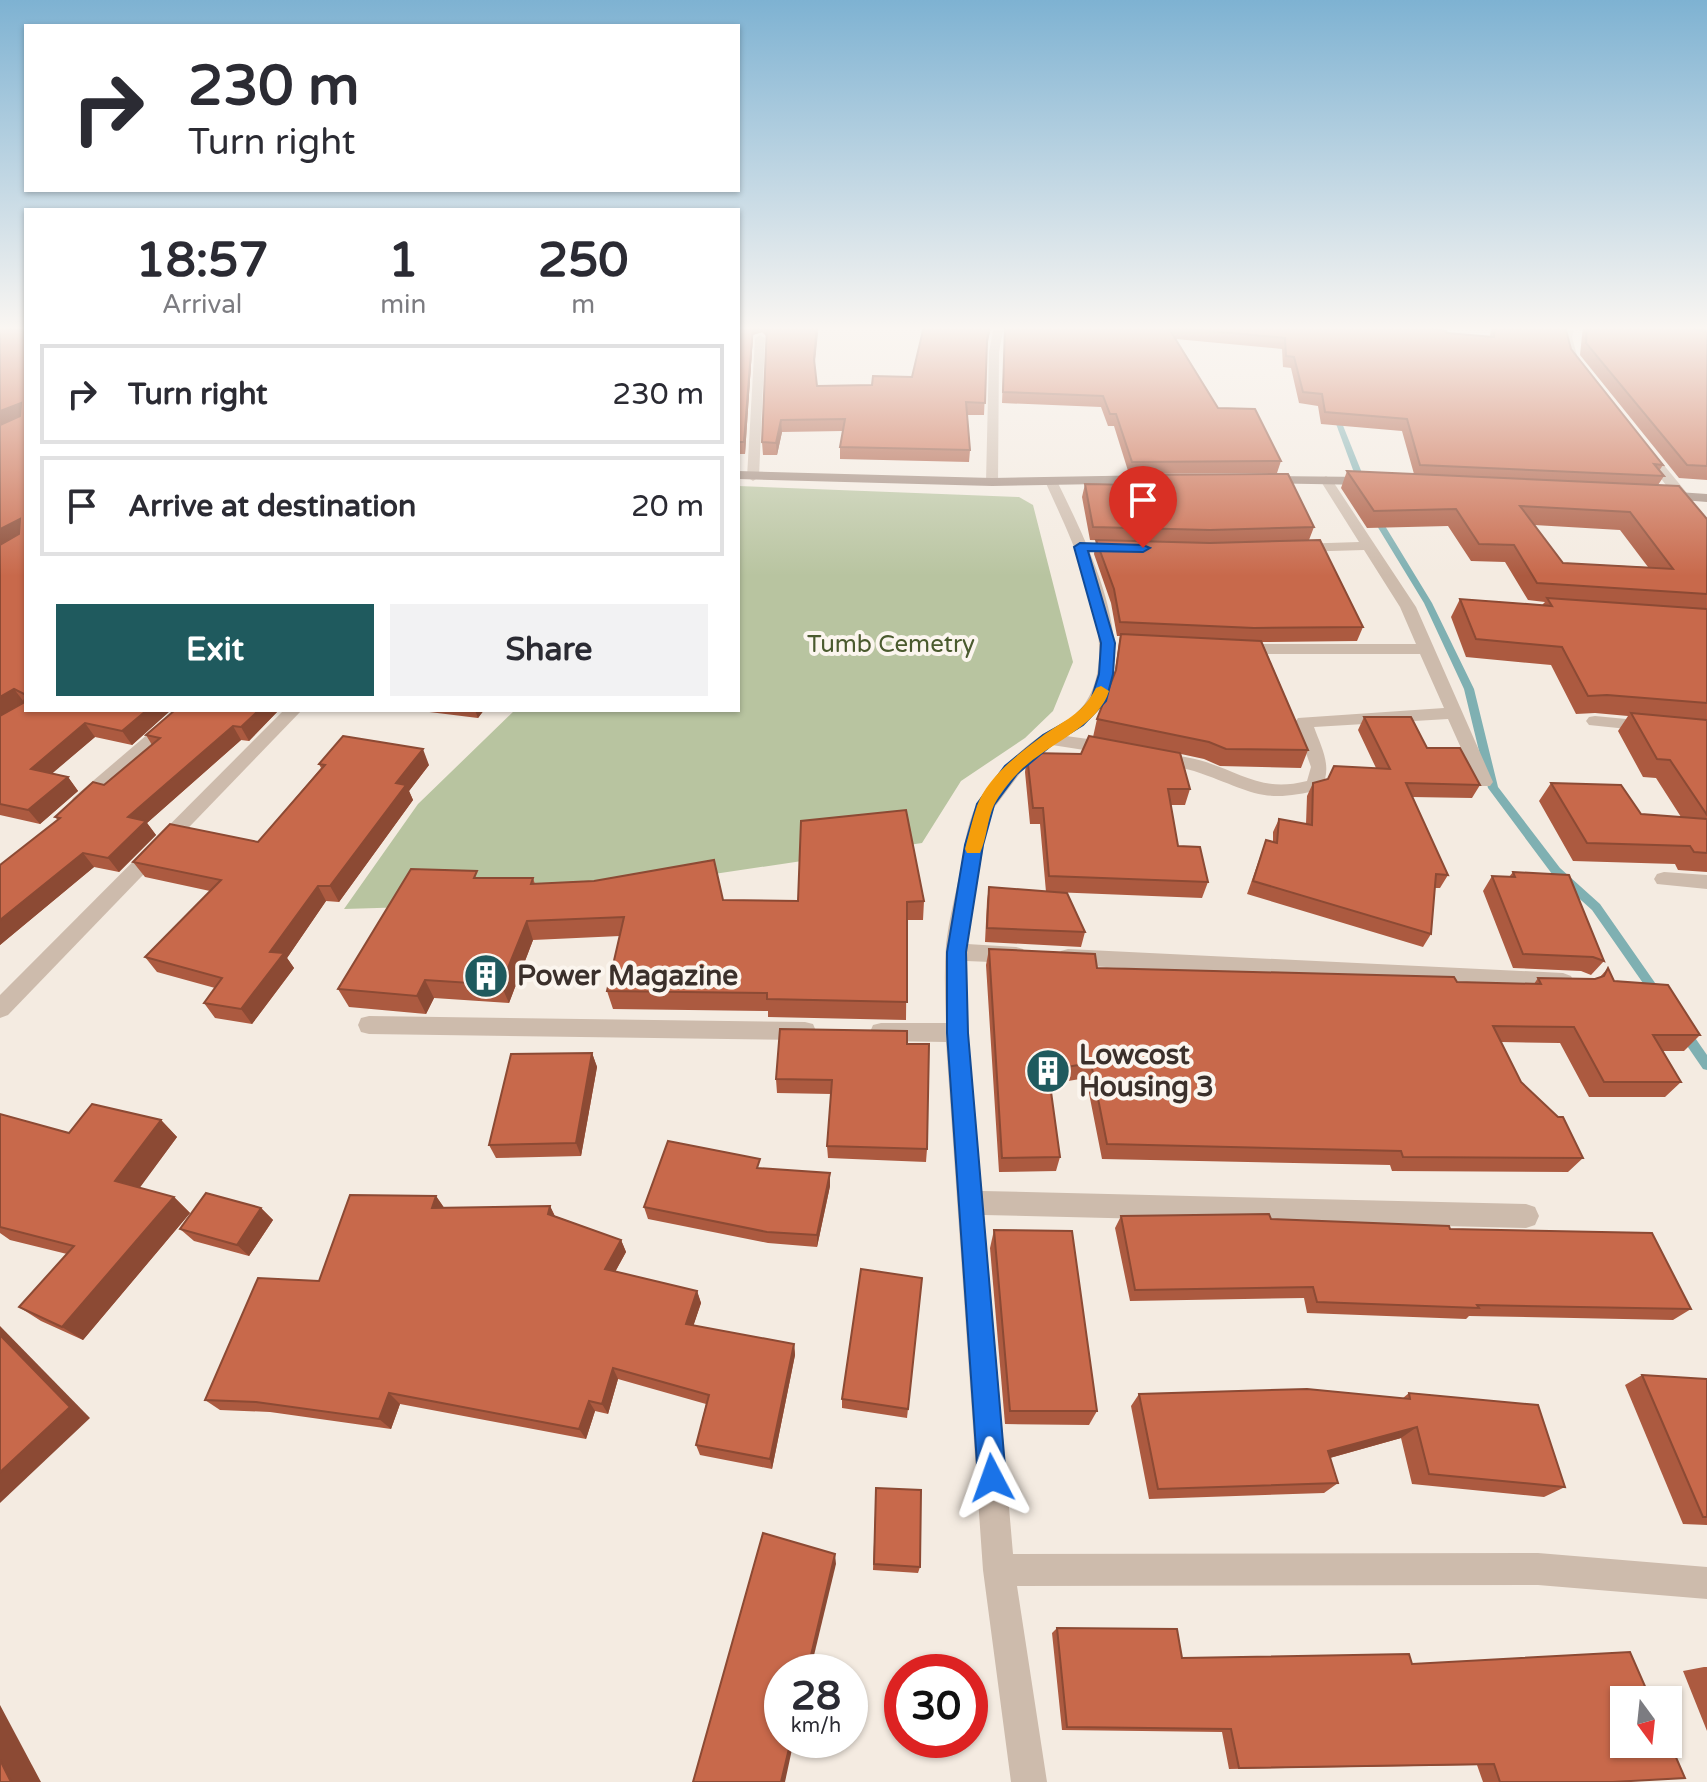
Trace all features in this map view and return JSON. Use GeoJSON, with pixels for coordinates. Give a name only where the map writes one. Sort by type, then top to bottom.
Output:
{"type":"FeatureCollection","features":[{"type":"Feature","properties":{"kind":"main road"},"geometry":{"type":"LineString","coordinates":[[740,475],[992,482],[1175,479]]}},
{"type":"Feature","properties":{"kind":"main road"},"geometry":{"type":"LineString","coordinates":[[1248,480],[1389,482]]}},
{"type":"Feature","properties":{"kind":"main road"},"geometry":{"type":"LineString","coordinates":[[1653,495],[1707,498]]}},
{"type":"Feature","properties":{"kind":"street"},"geometry":{"type":"LineString","coordinates":[[753,477],[756,409]]}},
{"type":"Feature","properties":{"kind":"street"},"geometry":{"type":"LineString","coordinates":[[992,482],[993,409]]}},
{"type":"Feature","properties":{"kind":"street"},"geometry":{"type":"LineString","coordinates":[[1636,438],[1682,496]]}},
{"type":"Feature","properties":{"kind":"street"},"geometry":{"type":"LineString","coordinates":[[1326,480],[1408,607],[1484,782]]}},
{"type":"Feature","properties":{"kind":"street"},"geometry":{"type":"LineString","coordinates":[[1029,1782],[999,1570],[957,1033],[956,952],[974,845],[986,804],[1011,770],[1048,739],[1078,722],[1098,701],[1115,643],[1088,547],[1051,481]]}},
{"type":"Feature","properties":{"kind":"street"},"geometry":{"type":"LineString","coordinates":[[1280,548],[1369,546]]}},
{"type":"Feature","properties":{"kind":"street"},"geometry":{"type":"LineString","coordinates":[[1225,648],[1427,649]]}},
{"type":"Feature","properties":{"kind":"street"},"geometry":{"type":"LineString","coordinates":[[65,815],[184,712]]}},
{"type":"Feature","properties":{"kind":"street"},"geometry":{"type":"LineString","coordinates":[[0,1009],[292,712]]}},
{"type":"Feature","properties":{"kind":"street"},"geometry":{"type":"LineString","coordinates":[[1048,739],[1130,751],[1203,768],[1255,792],[1288,794],[1315,785],[1320,767],[1304,722],[1455,713]]}},
{"type":"Feature","properties":{"kind":"street"},"geometry":{"type":"LineString","coordinates":[[1595,721],[1658,726]]}},
{"type":"Feature","properties":{"kind":"street"},"geometry":{"type":"LineString","coordinates":[[1664,879],[1707,882]]}},
{"type":"Feature","properties":{"kind":"street"},"geometry":{"type":"LineString","coordinates":[[956,952],[1581,983]]}},
{"type":"Feature","properties":{"kind":"street"},"geometry":{"type":"LineString","coordinates":[[369,1025],[830,1031]]}},
{"type":"Feature","properties":{"kind":"street"},"geometry":{"type":"LineString","coordinates":[[862,1032],[957,1033]]}},
{"type":"Feature","properties":{"kind":"street"},"geometry":{"type":"LineString","coordinates":[[972,1203],[1526,1216]]}},
{"type":"Feature","properties":{"kind":"street"},"geometry":{"type":"LineString","coordinates":[[999,1570],[1538,1569],[1707,1583]]}},
{"type":"Feature","properties":{"kind":"green space","name":"Tumb Cemetry"},"geometry":{"type":"Polygon","coordinates":[[[740,486],[1019,497],[1033,505],[1073,662],[1053,711],[1025,738],[961,781],[922,843],[514,904],[344,909],[418,804],[513,712],[740,712],[740,486]]]}},
{"type":"Feature","properties":{"kind":"building"},"geometry":{"type":"Polygon","coordinates":[[[21,409],[24,409],[24,694],[14,689],[0,697],[0,545],[19,534],[20,519],[0,529],[0,425],[20,416],[21,409]]]}},
{"type":"Feature","properties":{"kind":"building"},"geometry":{"type":"Polygon","coordinates":[[[740,409],[747,409],[744,442],[740,442],[740,409]]]}},
{"type":"Feature","properties":{"kind":"building"},"geometry":{"type":"Polygon","coordinates":[[[763,409],[967,409],[970,450],[840,447],[845,419],[781,420],[776,443],[762,442],[763,409]]]}},
{"type":"Feature","properties":{"kind":"building"},"geometry":{"type":"Polygon","coordinates":[[[1108,409],[1255,409],[1281,461],[1132,462],[1116,414],[1110,414],[1108,409]]]}},
{"type":"Feature","properties":{"kind":"building"},"geometry":{"type":"Polygon","coordinates":[[[1325,409],[1619,409],[1663,465],[1654,464],[1664,476],[1420,465],[1407,419],[1325,412],[1325,409]]]}},
{"type":"Feature","properties":{"kind":"building"},"geometry":{"type":"Polygon","coordinates":[[[1641,409],[1707,409],[1707,466],[1687,465],[1641,409]]]}},
{"type":"Feature","properties":{"kind":"building"},"geometry":{"type":"Polygon","coordinates":[[[1347,471],[1679,486],[1707,519],[1707,594],[1537,583],[1514,545],[1479,544],[1456,509],[1374,511],[1347,471]],[[1520,506],[1563,563],[1673,569],[1630,512],[1520,506]]]}},
{"type":"Feature","properties":{"kind":"building"},"geometry":{"type":"Polygon","coordinates":[[[1288,474],[1314,527],[1210,530],[1093,527],[1085,484],[1140,485],[1136,475],[1288,474]]]}},
{"type":"Feature","properties":{"kind":"building"},"geometry":{"type":"Polygon","coordinates":[[[1096,540],[1210,543],[1320,540],[1363,627],[1254,628],[1120,622],[1114,589],[1096,540]]]}},
{"type":"Feature","properties":{"kind":"building"},"geometry":{"type":"Polygon","coordinates":[[[1547,598],[1707,609],[1707,703],[1588,696],[1562,647],[1476,639],[1460,599],[1552,606],[1547,598]]]}},
{"type":"Feature","properties":{"kind":"building"},"geometry":{"type":"Polygon","coordinates":[[[1121,634],[1261,641],[1308,750],[1226,749],[1209,742],[1097,719],[1116,670],[1121,634]]]}},
{"type":"Feature","properties":{"kind":"building"},"geometry":{"type":"Polygon","coordinates":[[[23,703],[24,712],[145,712],[122,731],[85,723],[31,769],[68,777],[28,810],[0,804],[0,716],[23,703]]]}},
{"type":"Feature","properties":{"kind":"building"},"geometry":{"type":"Polygon","coordinates":[[[173,712],[257,712],[241,727],[233,726],[128,817],[146,821],[108,858],[83,853],[0,920],[0,865],[60,818],[55,817],[93,782],[104,785],[160,738],[146,735],[173,712]]]}},
{"type":"Feature","properties":{"kind":"building"},"geometry":{"type":"Polygon","coordinates":[[[1631,713],[1707,720],[1707,815],[1670,760],[1657,759],[1631,713]]]}},
{"type":"Feature","properties":{"kind":"building"},"geometry":{"type":"Polygon","coordinates":[[[1364,717],[1411,717],[1427,748],[1460,748],[1480,785],[1406,783],[1448,875],[1436,874],[1431,934],[1253,881],[1266,840],[1277,843],[1279,819],[1312,825],[1313,783],[1328,779],[1334,766],[1390,769],[1364,717]]]}},
{"type":"Feature","properties":{"kind":"building"},"geometry":{"type":"Polygon","coordinates":[[[343,736],[423,749],[396,783],[406,785],[330,886],[318,886],[270,952],[284,953],[241,1009],[204,1003],[222,978],[145,957],[221,880],[133,862],[170,824],[258,842],[325,765],[319,764],[343,736]]]}},
{"type":"Feature","properties":{"kind":"building"},"geometry":{"type":"Polygon","coordinates":[[[1089,736],[1180,753],[1190,789],[1168,789],[1178,846],[1200,847],[1208,882],[1049,876],[1043,808],[1033,808],[1027,756],[1031,753],[1081,754],[1089,736]]]}},
{"type":"Feature","properties":{"kind":"building"},"geometry":{"type":"Polygon","coordinates":[[[1551,783],[1621,785],[1641,814],[1707,819],[1707,853],[1694,852],[1690,846],[1587,843],[1551,783]]]}},
{"type":"Feature","properties":{"kind":"building"},"geometry":{"type":"Polygon","coordinates":[[[906,810],[924,901],[907,902],[907,1002],[767,999],[767,993],[607,991],[624,917],[527,921],[501,985],[425,980],[417,996],[338,989],[411,869],[477,871],[474,878],[533,878],[531,884],[594,881],[714,860],[723,900],[798,901],[801,821],[906,810]]]}},
{"type":"Feature","properties":{"kind":"building"},"geometry":{"type":"Polygon","coordinates":[[[1513,872],[1569,875],[1604,961],[1593,957],[1523,954],[1492,876],[1515,877],[1513,872]]]}},
{"type":"Feature","properties":{"kind":"building"},"geometry":{"type":"Polygon","coordinates":[[[989,887],[1067,893],[1085,932],[987,928],[989,887]]]}},
{"type":"Feature","properties":{"kind":"building"},"geometry":{"type":"Polygon","coordinates":[[[989,949],[1095,954],[1097,968],[1454,977],[1457,982],[1541,984],[1538,978],[1595,979],[1604,976],[1608,968],[1614,981],[1668,985],[1700,1035],[1653,1035],[1681,1082],[1604,1082],[1574,1027],[1493,1026],[1521,1082],[1558,1117],[1563,1117],[1583,1158],[1403,1157],[1401,1151],[1107,1144],[1091,1063],[1048,1070],[1060,1157],[1002,1158],[989,949]]]}},
{"type":"Feature","properties":{"kind":"building"},"geometry":{"type":"Polygon","coordinates":[[[780,1029],[907,1031],[907,1044],[929,1044],[927,1149],[827,1146],[832,1080],[776,1079],[780,1029]]]}},
{"type":"Feature","properties":{"kind":"building"},"geometry":{"type":"Polygon","coordinates":[[[592,1053],[576,1143],[489,1145],[511,1054],[592,1053]]]}},
{"type":"Feature","properties":{"kind":"building"},"geometry":{"type":"Polygon","coordinates":[[[92,1104],[161,1120],[115,1181],[174,1197],[62,1327],[19,1307],[74,1246],[0,1227],[0,1114],[69,1133],[92,1104]]]}},
{"type":"Feature","properties":{"kind":"building"},"geometry":{"type":"Polygon","coordinates":[[[668,1141],[760,1159],[757,1168],[830,1173],[817,1235],[767,1232],[644,1207],[668,1141]]]}},
{"type":"Feature","properties":{"kind":"building"},"geometry":{"type":"Polygon","coordinates":[[[206,1193],[261,1208],[237,1245],[180,1229],[206,1193]]]}},
{"type":"Feature","properties":{"kind":"building"},"geometry":{"type":"Polygon","coordinates":[[[350,1195],[436,1196],[432,1208],[550,1206],[548,1214],[621,1240],[605,1269],[697,1291],[686,1324],[794,1344],[770,1459],[696,1445],[709,1395],[613,1368],[602,1404],[589,1401],[579,1429],[389,1393],[379,1419],[256,1402],[205,1400],[258,1278],[319,1281],[350,1195]]]}},
{"type":"Feature","properties":{"kind":"building"},"geometry":{"type":"Polygon","coordinates":[[[1269,1214],[1271,1219],[1449,1226],[1450,1229],[1652,1233],[1691,1309],[1477,1305],[1479,1308],[1317,1302],[1313,1287],[1135,1290],[1121,1216],[1269,1214]]]}},
{"type":"Feature","properties":{"kind":"building"},"geometry":{"type":"Polygon","coordinates":[[[994,1230],[1072,1231],[1097,1411],[1010,1411],[994,1230]]]}},
{"type":"Feature","properties":{"kind":"building"},"geometry":{"type":"Polygon","coordinates":[[[861,1269],[922,1278],[908,1409],[842,1399],[861,1269]]]}},
{"type":"Feature","properties":{"kind":"building"},"geometry":{"type":"Polygon","coordinates":[[[0,1335],[70,1407],[0,1472],[0,1335]]]}},
{"type":"Feature","properties":{"kind":"building"},"geometry":{"type":"Polygon","coordinates":[[[1642,1375],[1707,1379],[1707,1517],[1703,1517],[1642,1375]]]}},
{"type":"Feature","properties":{"kind":"building"},"geometry":{"type":"Polygon","coordinates":[[[1307,1389],[1410,1399],[1409,1393],[1538,1405],[1565,1487],[1429,1474],[1417,1427],[1328,1451],[1338,1483],[1158,1489],[1139,1394],[1307,1389]]]}},
{"type":"Feature","properties":{"kind":"building"},"geometry":{"type":"Polygon","coordinates":[[[876,1488],[921,1490],[920,1567],[874,1564],[876,1488]]]}},
{"type":"Feature","properties":{"kind":"building"},"geometry":{"type":"Polygon","coordinates":[[[763,1533],[835,1554],[811,1654],[764,1654],[764,1758],[787,1758],[781,1782],[693,1782],[763,1533]]]}},
{"type":"Feature","properties":{"kind":"building"},"geometry":{"type":"Polygon","coordinates":[[[1057,1628],[1177,1629],[1182,1658],[1409,1654],[1412,1664],[1630,1652],[1645,1686],[1610,1686],[1610,1758],[1676,1758],[1685,1778],[1613,1782],[1500,1782],[1494,1764],[1239,1768],[1231,1729],[1067,1727],[1057,1628]]]}},
{"type":"Feature","properties":{"kind":"building"},"geometry":{"type":"Polygon","coordinates":[[[0,1760],[11,1782],[0,1782],[0,1760]]]}},
{"type":"Feature","properties":{"kind":"waterway"},"geometry":{"type":"LineString","coordinates":[[1335,413],[1360,478]]}},
{"type":"Feature","properties":{"kind":"waterway"},"geometry":{"type":"LineString","coordinates":[[1375,516],[1428,603],[1469,689],[1493,788],[1556,871],[1596,907],[1656,993]]}},
{"type":"Feature","properties":{"kind":"waterway"},"geometry":{"type":"LineString","coordinates":[[1685,1033],[1707,1065]]}},
{"type":"Feature","properties":{"kind":"slow traffic"},"geometry":{"type":"LineString","coordinates":[[973,849],[986,804],[1011,770],[1048,739],[1078,722],[1098,701],[1101,691]]}},
{"type":"Feature","properties":{"kind":"place","name":"Power Magazine"},"geometry":{"type":"Point","coordinates":[486,976]}},
{"type":"Feature","properties":{"kind":"place","name":"Lowcost Housing 3"},"geometry":{"type":"Point","coordinates":[1048,1071]}},
{"type":"Feature","properties":{"kind":"route"},"geometry":{"type":"LineString","coordinates":[[992,1478],[957,1033],[956,952],[974,845],[986,804],[1011,770],[1048,739],[1078,722],[1098,701],[1106,674],[1108,643],[1080,547],[1143,548]]}}]}
